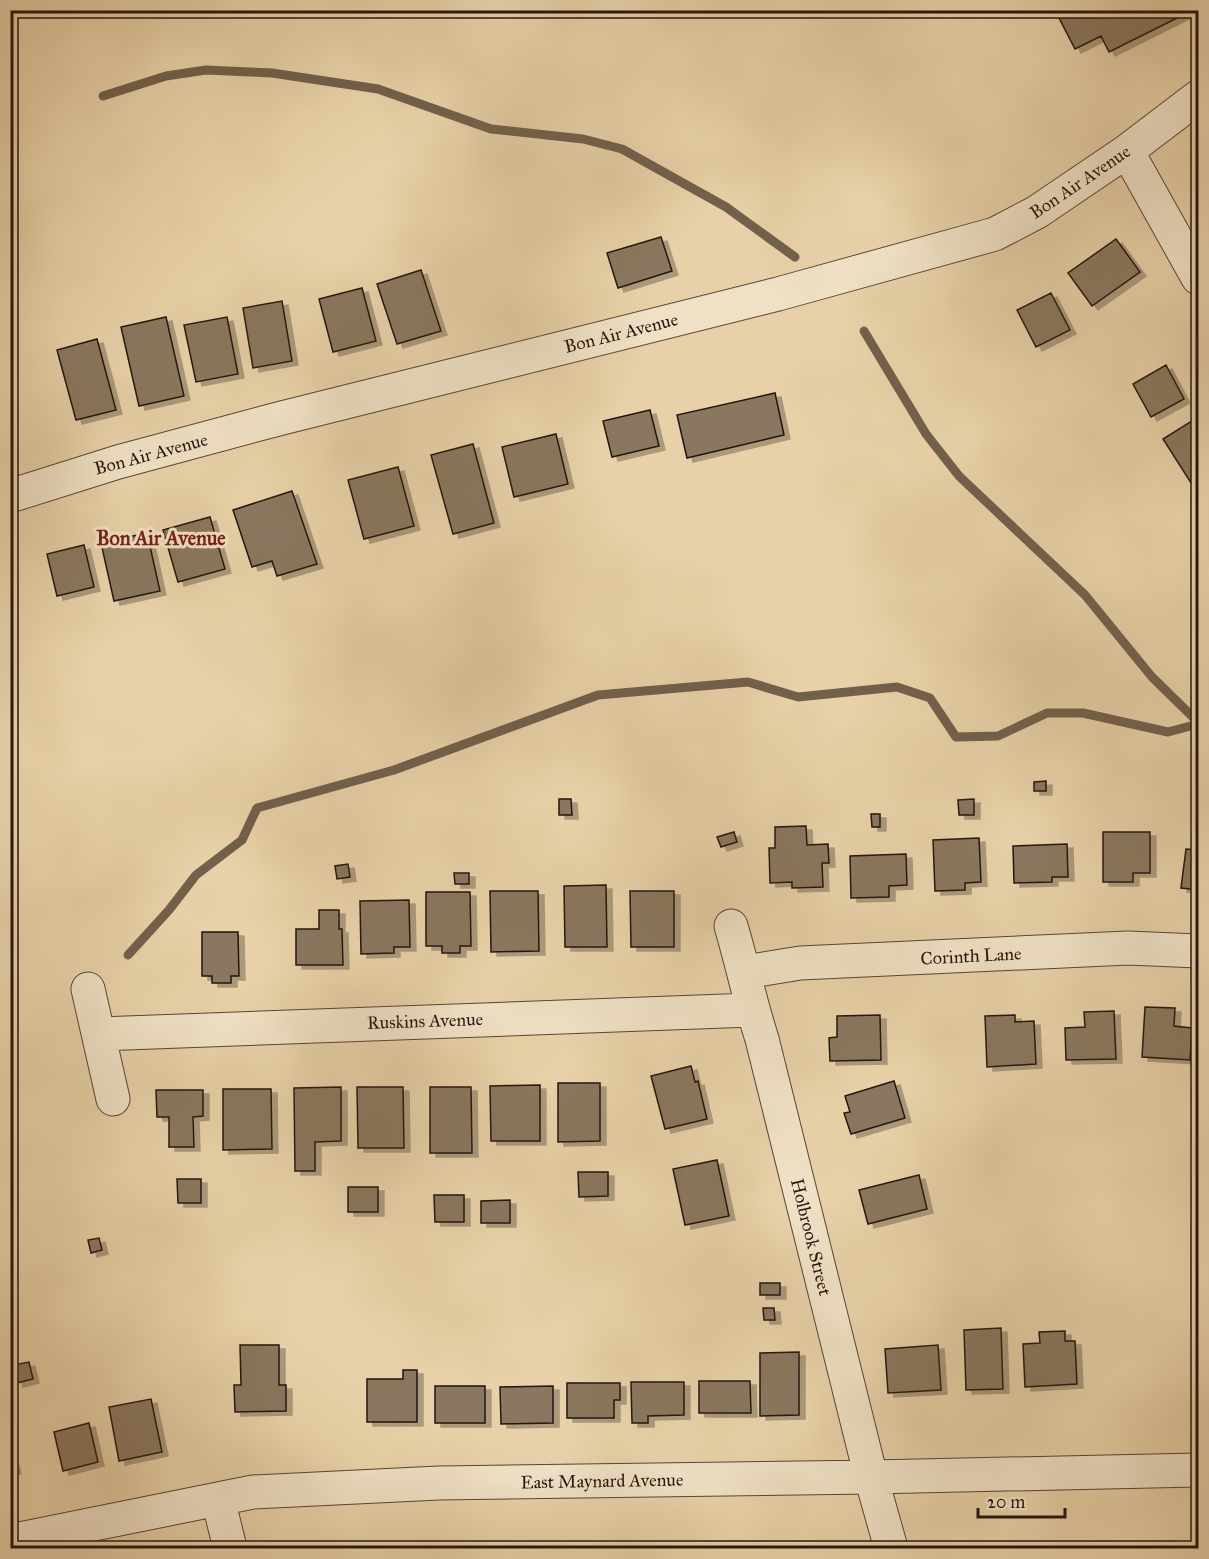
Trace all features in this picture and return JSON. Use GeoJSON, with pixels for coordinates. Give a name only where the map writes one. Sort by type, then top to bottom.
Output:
{"type":"FeatureCollection","features":[{"type":"Feature","properties":{"kind":"street","name":"Bon Air Avenue"},"geometry":{"type":"LineString","coordinates":[[10,496],[118,462],[278,419],[778,294],[995,234],[1037,212],[1126,151],[1198,97]]}},
{"type":"Feature","properties":{"kind":"street"},"geometry":{"type":"LineString","coordinates":[[1126,151],[1198,278]]}},
{"type":"Feature","properties":{"kind":"street","name":"Holbrook Street"},"geometry":{"type":"LineString","coordinates":[[731,926],[745,972],[871,1477],[891,1548]]}},
{"type":"Feature","properties":{"kind":"street","name":"Corinth Lane"},"geometry":{"type":"LineString","coordinates":[[745,972],[800,963],[1128,948],[1198,951]]}},
{"type":"Feature","properties":{"kind":"street"},"geometry":{"type":"LineString","coordinates":[[88,989],[113,1099]]}},
{"type":"Feature","properties":{"kind":"street","name":"Ruskins Avenue"},"geometry":{"type":"LineString","coordinates":[[99,1034],[753,1010]]}},
{"type":"Feature","properties":{"kind":"street","name":"East Maynard Avenue"},"geometry":{"type":"LineString","coordinates":[[10,1541],[253,1492],[439,1483],[1198,1470]]}},
{"type":"Feature","properties":{"kind":"street"},"geometry":{"type":"LineString","coordinates":[[218,1499],[230,1548]]}},
{"type":"Feature","properties":{"kind":"building"},"geometry":{"type":"Polygon","coordinates":[[[1065,10],[1193,10],[1109,52],[1101,36],[1075,49],[1057,14],[1065,10]]]}},
{"type":"Feature","properties":{"kind":"building"},"geometry":{"type":"Polygon","coordinates":[[[661,237],[672,271],[618,288],[607,253],[661,237]]]}},
{"type":"Feature","properties":{"kind":"building"},"geometry":{"type":"Polygon","coordinates":[[[1116,239],[1140,272],[1092,306],[1068,273],[1116,239]]]}},
{"type":"Feature","properties":{"kind":"building"},"geometry":{"type":"Polygon","coordinates":[[[421,270],[441,331],[397,344],[377,284],[421,270]]]}},
{"type":"Feature","properties":{"kind":"building"},"geometry":{"type":"Polygon","coordinates":[[[362,288],[376,341],[333,352],[319,299],[362,288]]]}},
{"type":"Feature","properties":{"kind":"building"},"geometry":{"type":"Polygon","coordinates":[[[1051,293],[1070,330],[1036,347],[1017,310],[1051,293]]]}},
{"type":"Feature","properties":{"kind":"building"},"geometry":{"type":"Polygon","coordinates":[[[282,301],[292,361],[253,368],[243,308],[282,301]]]}},
{"type":"Feature","properties":{"kind":"building"},"geometry":{"type":"Polygon","coordinates":[[[166,317],[184,396],[139,406],[121,327],[166,317]]]}},
{"type":"Feature","properties":{"kind":"building"},"geometry":{"type":"Polygon","coordinates":[[[227,317],[238,374],[196,382],[184,325],[227,317]]]}},
{"type":"Feature","properties":{"kind":"building"},"geometry":{"type":"Polygon","coordinates":[[[97,339],[116,410],[76,420],[57,350],[97,339]]]}},
{"type":"Feature","properties":{"kind":"building"},"geometry":{"type":"Polygon","coordinates":[[[1166,365],[1184,399],[1151,417],[1133,384],[1166,365]]]}},
{"type":"Feature","properties":{"kind":"building"},"geometry":{"type":"Polygon","coordinates":[[[775,393],[784,435],[687,458],[677,415],[775,393]]]}},
{"type":"Feature","properties":{"kind":"building"},"geometry":{"type":"Polygon","coordinates":[[[650,410],[659,446],[612,457],[603,421],[650,410]]]}},
{"type":"Feature","properties":{"kind":"building"},"geometry":{"type":"Polygon","coordinates":[[[1198,417],[1198,483],[1193,486],[1163,439],[1198,417]]]}},
{"type":"Feature","properties":{"kind":"building"},"geometry":{"type":"Polygon","coordinates":[[[556,434],[568,484],[514,497],[502,447],[556,434]]]}},
{"type":"Feature","properties":{"kind":"building"},"geometry":{"type":"Polygon","coordinates":[[[473,444],[494,523],[453,534],[431,455],[473,444]]]}},
{"type":"Feature","properties":{"kind":"building"},"geometry":{"type":"Polygon","coordinates":[[[398,467],[414,526],[364,539],[348,480],[398,467]]]}},
{"type":"Feature","properties":{"kind":"building"},"geometry":{"type":"Polygon","coordinates":[[[292,491],[317,564],[277,576],[272,561],[252,567],[233,510],[292,491]]]}},
{"type":"Feature","properties":{"kind":"building"},"geometry":{"type":"Polygon","coordinates":[[[210,517],[225,569],[178,582],[163,530],[210,517]]]}},
{"type":"Feature","properties":{"kind":"building"},"geometry":{"type":"Polygon","coordinates":[[[147,533],[160,591],[114,601],[101,543],[147,533]]]}},
{"type":"Feature","properties":{"kind":"building"},"geometry":{"type":"Polygon","coordinates":[[[84,545],[94,587],[57,596],[47,554],[84,545]]]}},
{"type":"Feature","properties":{"kind":"building"},"geometry":{"type":"Polygon","coordinates":[[[1046,781],[1046,791],[1034,791],[1034,782],[1046,781]]]}},
{"type":"Feature","properties":{"kind":"building"},"geometry":{"type":"Polygon","coordinates":[[[559,799],[571,799],[572,815],[559,815],[559,799]]]}},
{"type":"Feature","properties":{"kind":"building"},"geometry":{"type":"Polygon","coordinates":[[[974,799],[974,815],[959,815],[958,800],[974,799]]]}},
{"type":"Feature","properties":{"kind":"building"},"geometry":{"type":"Polygon","coordinates":[[[871,814],[880,814],[880,827],[872,827],[871,814]]]}},
{"type":"Feature","properties":{"kind":"building"},"geometry":{"type":"Polygon","coordinates":[[[806,826],[807,845],[828,844],[829,863],[822,863],[823,887],[792,888],[792,882],[770,883],[769,848],[775,848],[775,827],[806,826]]]}},
{"type":"Feature","properties":{"kind":"building"},"geometry":{"type":"Polygon","coordinates":[[[734,832],[737,842],[721,847],[717,837],[734,832]]]}},
{"type":"Feature","properties":{"kind":"building"},"geometry":{"type":"Polygon","coordinates":[[[1103,832],[1150,832],[1150,873],[1133,873],[1133,882],[1103,882],[1103,832]]]}},
{"type":"Feature","properties":{"kind":"building"},"geometry":{"type":"Polygon","coordinates":[[[979,838],[981,882],[965,883],[965,890],[935,891],[933,840],[979,838]]]}},
{"type":"Feature","properties":{"kind":"building"},"geometry":{"type":"Polygon","coordinates":[[[1067,844],[1068,877],[1052,877],[1052,882],[1014,883],[1013,846],[1067,844]]]}},
{"type":"Feature","properties":{"kind":"building"},"geometry":{"type":"Polygon","coordinates":[[[1186,849],[1198,850],[1198,890],[1181,888],[1186,849]]]}},
{"type":"Feature","properties":{"kind":"building"},"geometry":{"type":"Polygon","coordinates":[[[906,854],[907,885],[889,886],[889,897],[851,898],[850,856],[906,854]]]}},
{"type":"Feature","properties":{"kind":"building"},"geometry":{"type":"Polygon","coordinates":[[[348,864],[350,877],[337,879],[335,866],[348,864]]]}},
{"type":"Feature","properties":{"kind":"building"},"geometry":{"type":"Polygon","coordinates":[[[454,873],[469,873],[469,884],[455,884],[454,873]]]}},
{"type":"Feature","properties":{"kind":"building"},"geometry":{"type":"Polygon","coordinates":[[[606,885],[607,947],[565,947],[564,886],[606,885]]]}},
{"type":"Feature","properties":{"kind":"building"},"geometry":{"type":"Polygon","coordinates":[[[490,891],[538,891],[539,951],[491,952],[490,891]]]}},
{"type":"Feature","properties":{"kind":"building"},"geometry":{"type":"Polygon","coordinates":[[[630,891],[674,891],[674,947],[631,947],[630,891]]]}},
{"type":"Feature","properties":{"kind":"building"},"geometry":{"type":"Polygon","coordinates":[[[426,892],[470,892],[471,946],[460,946],[460,953],[442,953],[442,946],[426,946],[426,892]]]}},
{"type":"Feature","properties":{"kind":"building"},"geometry":{"type":"Polygon","coordinates":[[[409,900],[410,947],[394,947],[394,953],[361,954],[360,901],[409,900]]]}},
{"type":"Feature","properties":{"kind":"building"},"geometry":{"type":"Polygon","coordinates":[[[319,910],[339,910],[343,965],[296,965],[296,929],[319,929],[319,910]]]}},
{"type":"Feature","properties":{"kind":"building"},"geometry":{"type":"Polygon","coordinates":[[[202,932],[238,932],[239,976],[231,976],[231,983],[212,983],[212,976],[202,976],[202,932]]]}},
{"type":"Feature","properties":{"kind":"building"},"geometry":{"type":"Polygon","coordinates":[[[1145,1007],[1175,1008],[1174,1026],[1192,1028],[1190,1060],[1142,1057],[1145,1007]]]}},
{"type":"Feature","properties":{"kind":"building"},"geometry":{"type":"Polygon","coordinates":[[[1114,1011],[1116,1059],[1066,1060],[1065,1028],[1085,1027],[1084,1012],[1114,1011]]]}},
{"type":"Feature","properties":{"kind":"building"},"geometry":{"type":"Polygon","coordinates":[[[880,1015],[881,1060],[830,1061],[829,1038],[837,1037],[837,1016],[880,1015]]]}},
{"type":"Feature","properties":{"kind":"building"},"geometry":{"type":"Polygon","coordinates":[[[1015,1015],[1015,1022],[1034,1021],[1036,1064],[987,1067],[985,1016],[1015,1015]]]}},
{"type":"Feature","properties":{"kind":"building"},"geometry":{"type":"Polygon","coordinates":[[[691,1066],[695,1082],[698,1081],[707,1119],[665,1129],[651,1076],[691,1066]]]}},
{"type":"Feature","properties":{"kind":"building"},"geometry":{"type":"Polygon","coordinates":[[[894,1081],[905,1118],[851,1134],[844,1113],[850,1112],[845,1096],[894,1081]]]}},
{"type":"Feature","properties":{"kind":"building"},"geometry":{"type":"Polygon","coordinates":[[[558,1083],[600,1083],[600,1141],[558,1142],[558,1083]]]}},
{"type":"Feature","properties":{"kind":"building"},"geometry":{"type":"Polygon","coordinates":[[[540,1085],[540,1141],[491,1141],[490,1086],[540,1085]]]}},
{"type":"Feature","properties":{"kind":"building"},"geometry":{"type":"Polygon","coordinates":[[[341,1087],[341,1141],[315,1142],[315,1171],[295,1171],[294,1088],[341,1087]]]}},
{"type":"Feature","properties":{"kind":"building"},"geometry":{"type":"Polygon","coordinates":[[[357,1087],[403,1087],[404,1148],[358,1148],[357,1087]]]}},
{"type":"Feature","properties":{"kind":"building"},"geometry":{"type":"Polygon","coordinates":[[[430,1087],[471,1087],[472,1153],[430,1153],[430,1087]]]}},
{"type":"Feature","properties":{"kind":"building"},"geometry":{"type":"Polygon","coordinates":[[[223,1089],[271,1089],[272,1149],[223,1150],[223,1089]]]}},
{"type":"Feature","properties":{"kind":"building"},"geometry":{"type":"Polygon","coordinates":[[[156,1090],[203,1090],[203,1116],[193,1117],[194,1147],[169,1147],[169,1117],[157,1117],[156,1090]]]}},
{"type":"Feature","properties":{"kind":"building"},"geometry":{"type":"Polygon","coordinates":[[[717,1160],[729,1216],[685,1225],[673,1169],[717,1160]]]}},
{"type":"Feature","properties":{"kind":"building"},"geometry":{"type":"Polygon","coordinates":[[[578,1172],[608,1172],[608,1196],[579,1197],[578,1172]]]}},
{"type":"Feature","properties":{"kind":"building"},"geometry":{"type":"Polygon","coordinates":[[[919,1175],[927,1209],[868,1224],[859,1190],[919,1175]]]}},
{"type":"Feature","properties":{"kind":"building"},"geometry":{"type":"Polygon","coordinates":[[[177,1179],[201,1179],[201,1203],[178,1203],[177,1179]]]}},
{"type":"Feature","properties":{"kind":"building"},"geometry":{"type":"Polygon","coordinates":[[[348,1187],[378,1187],[378,1212],[348,1212],[348,1187]]]}},
{"type":"Feature","properties":{"kind":"building"},"geometry":{"type":"Polygon","coordinates":[[[434,1195],[464,1195],[464,1222],[435,1222],[434,1195]]]}},
{"type":"Feature","properties":{"kind":"building"},"geometry":{"type":"Polygon","coordinates":[[[510,1200],[510,1223],[481,1223],[481,1201],[510,1200]]]}},
{"type":"Feature","properties":{"kind":"building"},"geometry":{"type":"Polygon","coordinates":[[[99,1238],[102,1250],[91,1253],[88,1240],[99,1238]]]}},
{"type":"Feature","properties":{"kind":"building"},"geometry":{"type":"Polygon","coordinates":[[[760,1283],[780,1283],[780,1295],[760,1295],[760,1283]]]}},
{"type":"Feature","properties":{"kind":"building"},"geometry":{"type":"Polygon","coordinates":[[[763,1308],[774,1308],[775,1320],[764,1320],[763,1308]]]}},
{"type":"Feature","properties":{"kind":"building"},"geometry":{"type":"Polygon","coordinates":[[[1001,1328],[1003,1389],[966,1390],[964,1330],[1001,1328]]]}},
{"type":"Feature","properties":{"kind":"building"},"geometry":{"type":"Polygon","coordinates":[[[1065,1331],[1065,1341],[1075,1341],[1077,1384],[1025,1387],[1023,1344],[1040,1343],[1039,1332],[1065,1331]]]}},
{"type":"Feature","properties":{"kind":"building"},"geometry":{"type":"Polygon","coordinates":[[[240,1345],[279,1345],[279,1385],[286,1385],[286,1411],[235,1412],[234,1385],[241,1385],[240,1345]]]}},
{"type":"Feature","properties":{"kind":"building"},"geometry":{"type":"Polygon","coordinates":[[[938,1345],[941,1390],[888,1393],[885,1349],[938,1345]]]}},
{"type":"Feature","properties":{"kind":"building"},"geometry":{"type":"Polygon","coordinates":[[[799,1352],[799,1415],[760,1416],[760,1353],[799,1352]]]}},
{"type":"Feature","properties":{"kind":"building"},"geometry":{"type":"Polygon","coordinates":[[[29,1362],[33,1379],[17,1383],[13,1365],[29,1362]]]}},
{"type":"Feature","properties":{"kind":"building"},"geometry":{"type":"Polygon","coordinates":[[[403,1370],[417,1370],[417,1422],[367,1422],[367,1379],[403,1379],[403,1370]]]}},
{"type":"Feature","properties":{"kind":"building"},"geometry":{"type":"Polygon","coordinates":[[[699,1381],[750,1381],[751,1413],[699,1413],[699,1381]]]}},
{"type":"Feature","properties":{"kind":"building"},"geometry":{"type":"Polygon","coordinates":[[[631,1382],[684,1382],[684,1415],[648,1416],[648,1423],[632,1423],[631,1382]]]}},
{"type":"Feature","properties":{"kind":"building"},"geometry":{"type":"Polygon","coordinates":[[[567,1383],[620,1383],[620,1400],[614,1400],[614,1418],[567,1418],[567,1383]]]}},
{"type":"Feature","properties":{"kind":"building"},"geometry":{"type":"Polygon","coordinates":[[[435,1386],[485,1386],[485,1423],[435,1423],[435,1386]]]}},
{"type":"Feature","properties":{"kind":"building"},"geometry":{"type":"Polygon","coordinates":[[[553,1386],[553,1423],[501,1424],[500,1387],[553,1386]]]}},
{"type":"Feature","properties":{"kind":"building"},"geometry":{"type":"Polygon","coordinates":[[[151,1399],[162,1452],[119,1461],[109,1407],[151,1399]]]}},
{"type":"Feature","properties":{"kind":"building"},"geometry":{"type":"Polygon","coordinates":[[[89,1423],[98,1462],[63,1471],[54,1432],[89,1423]]]}},
{"type":"Feature","properties":{"kind":"building"},"geometry":{"type":"Polygon","coordinates":[[[10,1449],[15,1470],[10,1471],[10,1449]]]}},
{"type":"Feature","properties":{"kind":"building"},"geometry":{"type":"Polygon","coordinates":[[[749,1543],[772,1543],[772,1547],[775,1548],[729,1548],[749,1547],[749,1543]]]}},
{"type":"Feature","properties":{"kind":"building"},"geometry":{"type":"Polygon","coordinates":[[[408,1544],[426,1544],[426,1548],[408,1548],[408,1544]]]}},
{"type":"Feature","properties":{"kind":"waterway"},"geometry":{"type":"LineString","coordinates":[[103,96],[166,76],[206,70],[272,73],[378,89],[491,129],[583,139],[622,149],[726,207],[795,257]]}},
{"type":"Feature","properties":{"kind":"waterway"},"geometry":{"type":"LineString","coordinates":[[864,331],[926,434],[959,476],[1085,595],[1152,677],[1198,722]]}},
{"type":"Feature","properties":{"kind":"waterway"},"geometry":{"type":"LineString","coordinates":[[128,955],[169,910],[196,875],[242,840],[257,808],[394,770],[598,695],[748,682],[798,697],[897,687],[930,698],[956,737],[998,736],[1047,713],[1083,713],[1168,732],[1198,724]]}},
{"type":"Feature","properties":{"kind":"district","name":"Bon Air Avenue"},"geometry":{"type":"Point","coordinates":[161,538]}}]}
